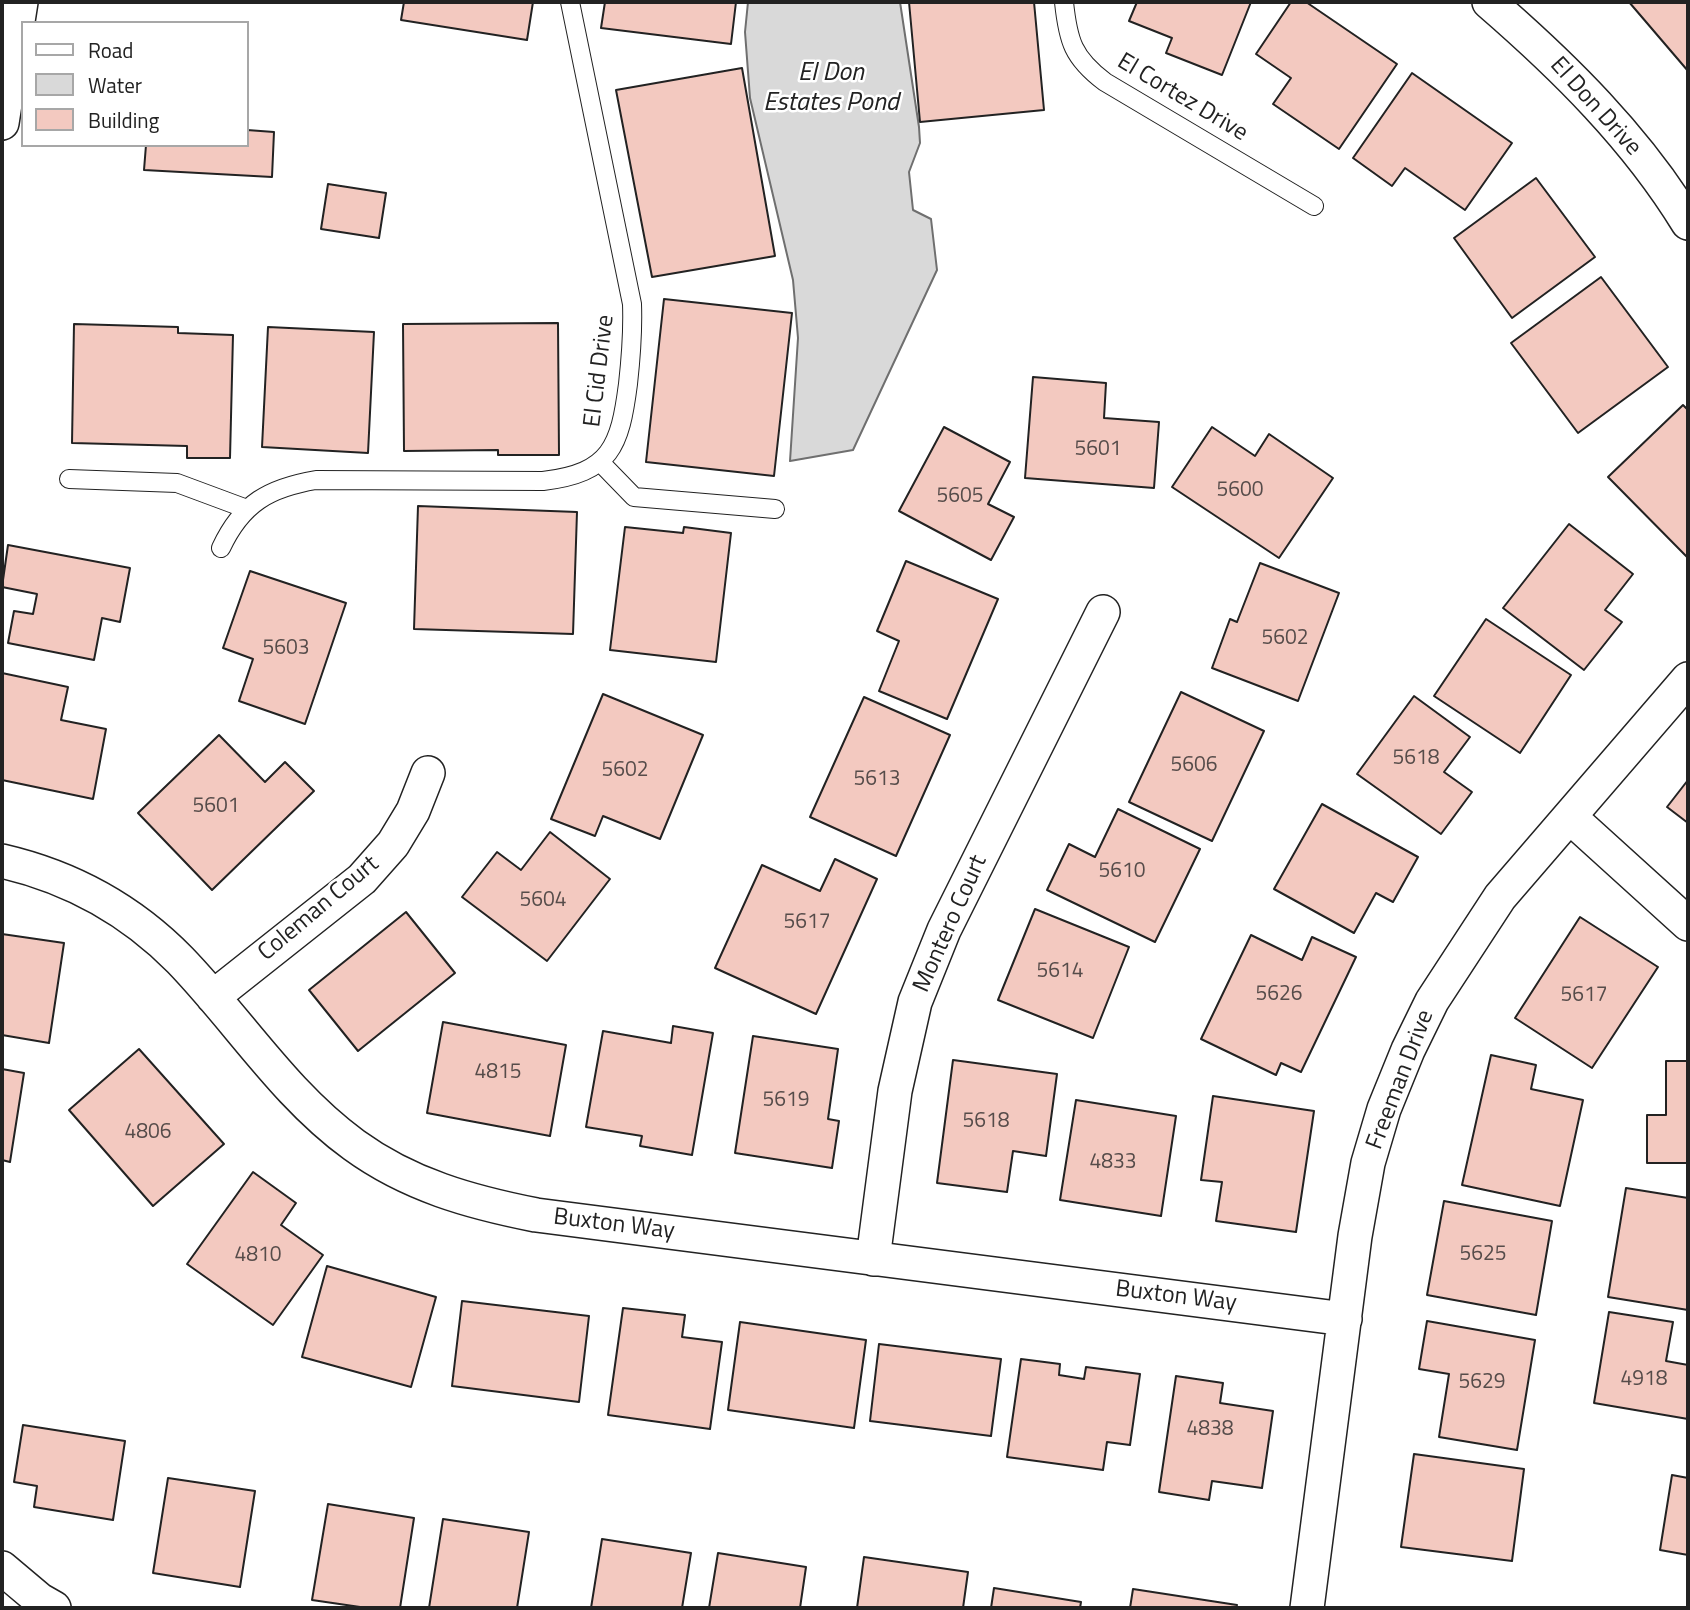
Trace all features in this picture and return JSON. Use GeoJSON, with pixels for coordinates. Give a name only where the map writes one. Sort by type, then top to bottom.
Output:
{"type":"FeatureCollection","features":[{"type":"Feature","properties":{"kind":"street"},"geometry":{"type":"LineString","coordinates":[[3,106],[22,2]]}},
{"type":"Feature","properties":{"kind":"street","name":"El Don Drive"},"geometry":{"type":"LineString","coordinates":[[1489,2],[1586,92],[1644,159],[1688,223]]}},
{"type":"Feature","properties":{"kind":"street","name":"Montero Court"},"geometry":{"type":"LineString","coordinates":[[873,1259],[895,1091],[915,1002],[944,930],[1103,612]]}},
{"type":"Feature","properties":{"kind":"street","name":"Freeman Drive"},"geometry":{"type":"LineString","coordinates":[[1307,1608],[1355,1236],[1368,1163],[1384,1109],[1408,1050],[1432,1001],[1500,897],[1688,679]]}},
{"type":"Feature","properties":{"kind":"street","name":"Coleman Court"},"geometry":{"type":"LineString","coordinates":[[213,997],[362,879],[393,844],[413,811],[428,772]]}},
{"type":"Feature","properties":{"kind":"street"},"geometry":{"type":"LineString","coordinates":[[1570,817],[1688,924]]}},
{"type":"Feature","properties":{"kind":"street","name":"Buxton Way"},"geometry":{"type":"LineString","coordinates":[[2,861],[30,867],[71,882],[106,901],[142,927],[178,959],[270,1067],[310,1108],[354,1145],[395,1170],[438,1191],[484,1205],[536,1215],[1345,1319]]}},
{"type":"Feature","properties":{"kind":"street"},"geometry":{"type":"LineString","coordinates":[[2,1568],[40,1600],[54,1608]]}},
{"type":"Feature","properties":{"kind":"lane","name":"El Cid Drive"},"geometry":{"type":"LineString","coordinates":[[221,548],[231,527],[247,509],[266,494],[289,485],[316,480],[543,481],[582,472],[600,462],[615,444],[623,423],[634,338],[632,304],[570,2]]}},
{"type":"Feature","properties":{"kind":"lane","name":"El Cortez Drive"},"geometry":{"type":"LineString","coordinates":[[1063,2],[1074,51],[1087,69],[1314,206]]}},
{"type":"Feature","properties":{"kind":"lane"},"geometry":{"type":"LineString","coordinates":[[600,462],[634,497],[775,509]]}},
{"type":"Feature","properties":{"kind":"lane"},"geometry":{"type":"LineString","coordinates":[[69,479],[177,483],[247,509]]}},
{"type":"Feature","properties":{"kind":"water","name":"El Don Estates Pond"},"geometry":{"type":"Polygon","coordinates":[[[748,2],[900,2],[920,143],[909,172],[913,210],[931,219],[937,270],[853,450],[790,461],[798,338],[793,280],[750,98],[745,32],[748,2]]]}},
{"type":"Feature","properties":{"kind":"building"},"geometry":{"type":"Polygon","coordinates":[[[404,2],[533,2],[527,40],[401,20],[404,2]]]}},
{"type":"Feature","properties":{"kind":"building"},"geometry":{"type":"Polygon","coordinates":[[[605,2],[736,2],[731,44],[601,28],[605,2]]]}},
{"type":"Feature","properties":{"kind":"building"},"geometry":{"type":"Polygon","coordinates":[[[909,2],[1034,2],[1044,110],[920,122],[909,2]]]}},
{"type":"Feature","properties":{"kind":"building"},"geometry":{"type":"Polygon","coordinates":[[[1137,2],[1251,2],[1222,75],[1166,53],[1172,38],[1129,21],[1137,2]]]}},
{"type":"Feature","properties":{"kind":"building"},"geometry":{"type":"Polygon","coordinates":[[[1291,2],[1306,2],[1397,64],[1339,149],[1273,104],[1291,78],[1256,54],[1291,2]]]}},
{"type":"Feature","properties":{"kind":"building"},"geometry":{"type":"Polygon","coordinates":[[[1629,2],[1688,2],[1688,71],[1629,2]]]}},
{"type":"Feature","properties":{"kind":"building"},"geometry":{"type":"Polygon","coordinates":[[[742,68],[775,256],[652,277],[616,90],[742,68]]]}},
{"type":"Feature","properties":{"kind":"building"},"geometry":{"type":"Polygon","coordinates":[[[1412,73],[1512,143],[1465,210],[1405,168],[1392,186],[1353,158],[1412,73]]]}},
{"type":"Feature","properties":{"kind":"building"},"geometry":{"type":"Polygon","coordinates":[[[248,130],[274,132],[272,177],[144,170],[146,147],[248,147],[248,130]]]}},
{"type":"Feature","properties":{"kind":"building"},"geometry":{"type":"Polygon","coordinates":[[[1536,178],[1595,257],[1512,318],[1454,238],[1536,178]]]}},
{"type":"Feature","properties":{"kind":"building"},"geometry":{"type":"Polygon","coordinates":[[[328,184],[386,193],[379,238],[321,229],[328,184]]]}},
{"type":"Feature","properties":{"kind":"building"},"geometry":{"type":"Polygon","coordinates":[[[1601,277],[1668,367],[1578,433],[1511,343],[1601,277]]]}},
{"type":"Feature","properties":{"kind":"building"},"geometry":{"type":"Polygon","coordinates":[[[664,299],[792,313],[774,476],[646,462],[664,299]]]}},
{"type":"Feature","properties":{"kind":"building"},"geometry":{"type":"Polygon","coordinates":[[[558,323],[559,455],[498,455],[498,450],[404,451],[403,324],[558,323]]]}},
{"type":"Feature","properties":{"kind":"building"},"geometry":{"type":"Polygon","coordinates":[[[74,324],[178,327],[178,333],[233,335],[230,458],[187,458],[187,446],[72,443],[74,324]]]}},
{"type":"Feature","properties":{"kind":"building"},"geometry":{"type":"Polygon","coordinates":[[[268,327],[374,332],[368,453],[262,447],[268,327]]]}},
{"type":"Feature","properties":{"kind":"building"},"geometry":{"type":"Polygon","coordinates":[[[1033,377],[1106,383],[1104,418],[1159,422],[1154,488],[1025,478],[1033,377]]]}},
{"type":"Feature","properties":{"kind":"building"},"geometry":{"type":"Polygon","coordinates":[[[1683,405],[1688,410],[1688,558],[1608,477],[1683,405]]]}},
{"type":"Feature","properties":{"kind":"building"},"geometry":{"type":"Polygon","coordinates":[[[944,427],[1010,462],[988,504],[1014,517],[991,560],[899,511],[944,427]]]}},
{"type":"Feature","properties":{"kind":"building"},"geometry":{"type":"Polygon","coordinates":[[[1212,427],[1255,456],[1269,434],[1333,478],[1279,558],[1172,487],[1212,427]]]}},
{"type":"Feature","properties":{"kind":"building"},"geometry":{"type":"Polygon","coordinates":[[[418,506],[577,512],[573,634],[414,629],[418,506]]]}},
{"type":"Feature","properties":{"kind":"building"},"geometry":{"type":"Polygon","coordinates":[[[1569,524],[1633,574],[1605,610],[1622,622],[1584,670],[1503,608],[1569,524]]]}},
{"type":"Feature","properties":{"kind":"building"},"geometry":{"type":"Polygon","coordinates":[[[625,527],[683,533],[684,527],[731,533],[716,662],[610,650],[625,527]]]}},
{"type":"Feature","properties":{"kind":"building"},"geometry":{"type":"Polygon","coordinates":[[[8,545],[130,568],[120,622],[102,618],[94,660],[8,643],[14,611],[33,614],[37,594],[2,587],[8,545]]]}},
{"type":"Feature","properties":{"kind":"building"},"geometry":{"type":"Polygon","coordinates":[[[906,561],[998,599],[947,719],[879,691],[899,641],[877,631],[906,561]]]}},
{"type":"Feature","properties":{"kind":"building"},"geometry":{"type":"Polygon","coordinates":[[[1260,563],[1339,593],[1298,701],[1212,668],[1230,619],[1237,622],[1260,563]]]}},
{"type":"Feature","properties":{"kind":"building"},"geometry":{"type":"Polygon","coordinates":[[[250,571],[346,603],[305,724],[239,701],[253,659],[223,648],[250,571]]]}},
{"type":"Feature","properties":{"kind":"building"},"geometry":{"type":"Polygon","coordinates":[[[1486,619],[1571,675],[1520,753],[1434,696],[1486,619]]]}},
{"type":"Feature","properties":{"kind":"building"},"geometry":{"type":"Polygon","coordinates":[[[2,673],[68,687],[61,720],[106,729],[93,799],[2,780],[2,673]]]}},
{"type":"Feature","properties":{"kind":"building"},"geometry":{"type":"Polygon","coordinates":[[[1181,692],[1264,731],[1212,841],[1129,802],[1181,692]]]}},
{"type":"Feature","properties":{"kind":"building"},"geometry":{"type":"Polygon","coordinates":[[[603,694],[703,735],[660,839],[603,816],[595,836],[551,819],[603,694]]]}},
{"type":"Feature","properties":{"kind":"building"},"geometry":{"type":"Polygon","coordinates":[[[1414,696],[1470,737],[1444,772],[1472,792],[1441,834],[1357,774],[1414,696]]]}},
{"type":"Feature","properties":{"kind":"building"},"geometry":{"type":"Polygon","coordinates":[[[864,697],[950,735],[896,856],[810,817],[864,697]]]}},
{"type":"Feature","properties":{"kind":"building"},"geometry":{"type":"Polygon","coordinates":[[[219,735],[265,782],[285,762],[314,791],[212,890],[138,813],[219,735]]]}},
{"type":"Feature","properties":{"kind":"building"},"geometry":{"type":"Polygon","coordinates":[[[1688,780],[1688,823],[1667,807],[1688,780]]]}},
{"type":"Feature","properties":{"kind":"building"},"geometry":{"type":"Polygon","coordinates":[[[1322,804],[1418,857],[1393,902],[1376,893],[1354,933],[1274,889],[1322,804]]]}},
{"type":"Feature","properties":{"kind":"building"},"geometry":{"type":"Polygon","coordinates":[[[1118,809],[1200,849],[1155,942],[1047,890],[1069,844],[1095,857],[1118,809]]]}},
{"type":"Feature","properties":{"kind":"building"},"geometry":{"type":"Polygon","coordinates":[[[550,832],[610,879],[547,961],[462,897],[497,852],[521,870],[550,832]]]}},
{"type":"Feature","properties":{"kind":"building"},"geometry":{"type":"Polygon","coordinates":[[[835,859],[877,879],[816,1014],[715,968],[762,865],[820,891],[835,859]]]}},
{"type":"Feature","properties":{"kind":"building"},"geometry":{"type":"Polygon","coordinates":[[[1035,909],[1129,947],[1093,1038],[998,1000],[1035,909]]]}},
{"type":"Feature","properties":{"kind":"building"},"geometry":{"type":"Polygon","coordinates":[[[406,912],[455,973],[358,1051],[309,990],[406,912]]]}},
{"type":"Feature","properties":{"kind":"building"},"geometry":{"type":"Polygon","coordinates":[[[1580,917],[1658,967],[1592,1068],[1515,1018],[1580,917]]]}},
{"type":"Feature","properties":{"kind":"building"},"geometry":{"type":"Polygon","coordinates":[[[2,934],[64,943],[49,1043],[2,1035],[2,934]]]}},
{"type":"Feature","properties":{"kind":"building"},"geometry":{"type":"Polygon","coordinates":[[[1251,935],[1302,960],[1312,937],[1356,957],[1301,1072],[1281,1063],[1276,1075],[1201,1039],[1251,935]]]}},
{"type":"Feature","properties":{"kind":"building"},"geometry":{"type":"Polygon","coordinates":[[[443,1022],[566,1045],[550,1136],[427,1113],[443,1022]]]}},
{"type":"Feature","properties":{"kind":"building"},"geometry":{"type":"Polygon","coordinates":[[[673,1026],[713,1033],[692,1155],[640,1146],[642,1136],[586,1127],[603,1031],[671,1043],[673,1026]]]}},
{"type":"Feature","properties":{"kind":"building"},"geometry":{"type":"Polygon","coordinates":[[[753,1036],[838,1049],[828,1119],[839,1121],[832,1168],[735,1153],[753,1036]]]}},
{"type":"Feature","properties":{"kind":"building"},"geometry":{"type":"Polygon","coordinates":[[[139,1049],[224,1144],[153,1206],[69,1110],[139,1049]]]}},
{"type":"Feature","properties":{"kind":"building"},"geometry":{"type":"Polygon","coordinates":[[[1491,1055],[1536,1065],[1531,1089],[1583,1100],[1560,1206],[1462,1185],[1491,1055]]]}},
{"type":"Feature","properties":{"kind":"building"},"geometry":{"type":"Polygon","coordinates":[[[953,1060],[1057,1074],[1046,1156],[1013,1151],[1007,1192],[937,1183],[953,1060]]]}},
{"type":"Feature","properties":{"kind":"building"},"geometry":{"type":"Polygon","coordinates":[[[1666,1061],[1688,1061],[1688,1163],[1647,1163],[1647,1115],[1666,1115],[1666,1061]]]}},
{"type":"Feature","properties":{"kind":"building"},"geometry":{"type":"Polygon","coordinates":[[[2,1069],[24,1073],[10,1162],[2,1160],[2,1069]]]}},
{"type":"Feature","properties":{"kind":"building"},"geometry":{"type":"Polygon","coordinates":[[[1213,1096],[1314,1111],[1296,1232],[1216,1221],[1222,1182],[1201,1180],[1213,1096]]]}},
{"type":"Feature","properties":{"kind":"building"},"geometry":{"type":"Polygon","coordinates":[[[1076,1100],[1176,1116],[1161,1216],[1060,1200],[1076,1100]]]}},
{"type":"Feature","properties":{"kind":"building"},"geometry":{"type":"Polygon","coordinates":[[[253,1172],[296,1203],[281,1225],[323,1255],[273,1325],[187,1264],[253,1172]]]}},
{"type":"Feature","properties":{"kind":"building"},"geometry":{"type":"Polygon","coordinates":[[[1626,1188],[1688,1198],[1688,1310],[1608,1297],[1626,1188]]]}},
{"type":"Feature","properties":{"kind":"building"},"geometry":{"type":"Polygon","coordinates":[[[1444,1201],[1552,1221],[1536,1315],[1427,1295],[1444,1201]]]}},
{"type":"Feature","properties":{"kind":"building"},"geometry":{"type":"Polygon","coordinates":[[[327,1266],[436,1297],[411,1387],[302,1357],[327,1266]]]}},
{"type":"Feature","properties":{"kind":"building"},"geometry":{"type":"Polygon","coordinates":[[[462,1301],[589,1316],[579,1402],[452,1386],[462,1301]]]}},
{"type":"Feature","properties":{"kind":"building"},"geometry":{"type":"Polygon","coordinates":[[[623,1308],[685,1315],[682,1337],[722,1342],[710,1429],[608,1415],[623,1308]]]}},
{"type":"Feature","properties":{"kind":"building"},"geometry":{"type":"Polygon","coordinates":[[[1609,1312],[1673,1322],[1666,1361],[1688,1365],[1688,1419],[1594,1403],[1609,1312]]]}},
{"type":"Feature","properties":{"kind":"building"},"geometry":{"type":"Polygon","coordinates":[[[1427,1321],[1535,1340],[1517,1450],[1439,1437],[1449,1374],[1419,1369],[1427,1321]]]}},
{"type":"Feature","properties":{"kind":"building"},"geometry":{"type":"Polygon","coordinates":[[[740,1322],[866,1340],[854,1428],[728,1410],[740,1322]]]}},
{"type":"Feature","properties":{"kind":"building"},"geometry":{"type":"Polygon","coordinates":[[[879,1344],[1001,1359],[991,1436],[870,1421],[879,1344]]]}},
{"type":"Feature","properties":{"kind":"building"},"geometry":{"type":"Polygon","coordinates":[[[1021,1359],[1060,1364],[1059,1375],[1084,1379],[1086,1367],[1140,1374],[1130,1445],[1107,1442],[1103,1470],[1007,1457],[1021,1359]]]}},
{"type":"Feature","properties":{"kind":"building"},"geometry":{"type":"Polygon","coordinates":[[[1176,1376],[1223,1383],[1220,1403],[1273,1411],[1262,1488],[1212,1481],[1209,1500],[1159,1492],[1176,1376]]]}},
{"type":"Feature","properties":{"kind":"building"},"geometry":{"type":"Polygon","coordinates":[[[23,1425],[125,1441],[113,1520],[34,1507],[37,1486],[14,1482],[23,1425]]]}},
{"type":"Feature","properties":{"kind":"building"},"geometry":{"type":"Polygon","coordinates":[[[1414,1454],[1524,1469],[1512,1561],[1401,1547],[1414,1454]]]}},
{"type":"Feature","properties":{"kind":"building"},"geometry":{"type":"Polygon","coordinates":[[[1672,1475],[1688,1478],[1688,1555],[1660,1550],[1672,1475]]]}},
{"type":"Feature","properties":{"kind":"building"},"geometry":{"type":"Polygon","coordinates":[[[168,1478],[255,1491],[240,1587],[153,1573],[168,1478]]]}},
{"type":"Feature","properties":{"kind":"building"},"geometry":{"type":"Polygon","coordinates":[[[328,1504],[414,1518],[400,1608],[367,1608],[312,1600],[328,1504]]]}},
{"type":"Feature","properties":{"kind":"building"},"geometry":{"type":"Polygon","coordinates":[[[443,1519],[529,1532],[517,1608],[429,1608],[443,1519]]]}},
{"type":"Feature","properties":{"kind":"building"},"geometry":{"type":"Polygon","coordinates":[[[602,1539],[691,1553],[682,1608],[591,1608],[602,1539]]]}},
{"type":"Feature","properties":{"kind":"building"},"geometry":{"type":"Polygon","coordinates":[[[718,1553],[806,1567],[800,1608],[709,1608],[718,1553]]]}},
{"type":"Feature","properties":{"kind":"building"},"geometry":{"type":"Polygon","coordinates":[[[864,1557],[968,1572],[963,1608],[857,1608],[864,1557]]]}},
{"type":"Feature","properties":{"kind":"building"},"geometry":{"type":"Polygon","coordinates":[[[994,1588],[1081,1602],[1080,1608],[991,1608],[994,1588]]]}},
{"type":"Feature","properties":{"kind":"building"},"geometry":{"type":"Polygon","coordinates":[[[1133,1589],[1237,1605],[1236,1608],[1130,1608],[1133,1589]]]}}]}
